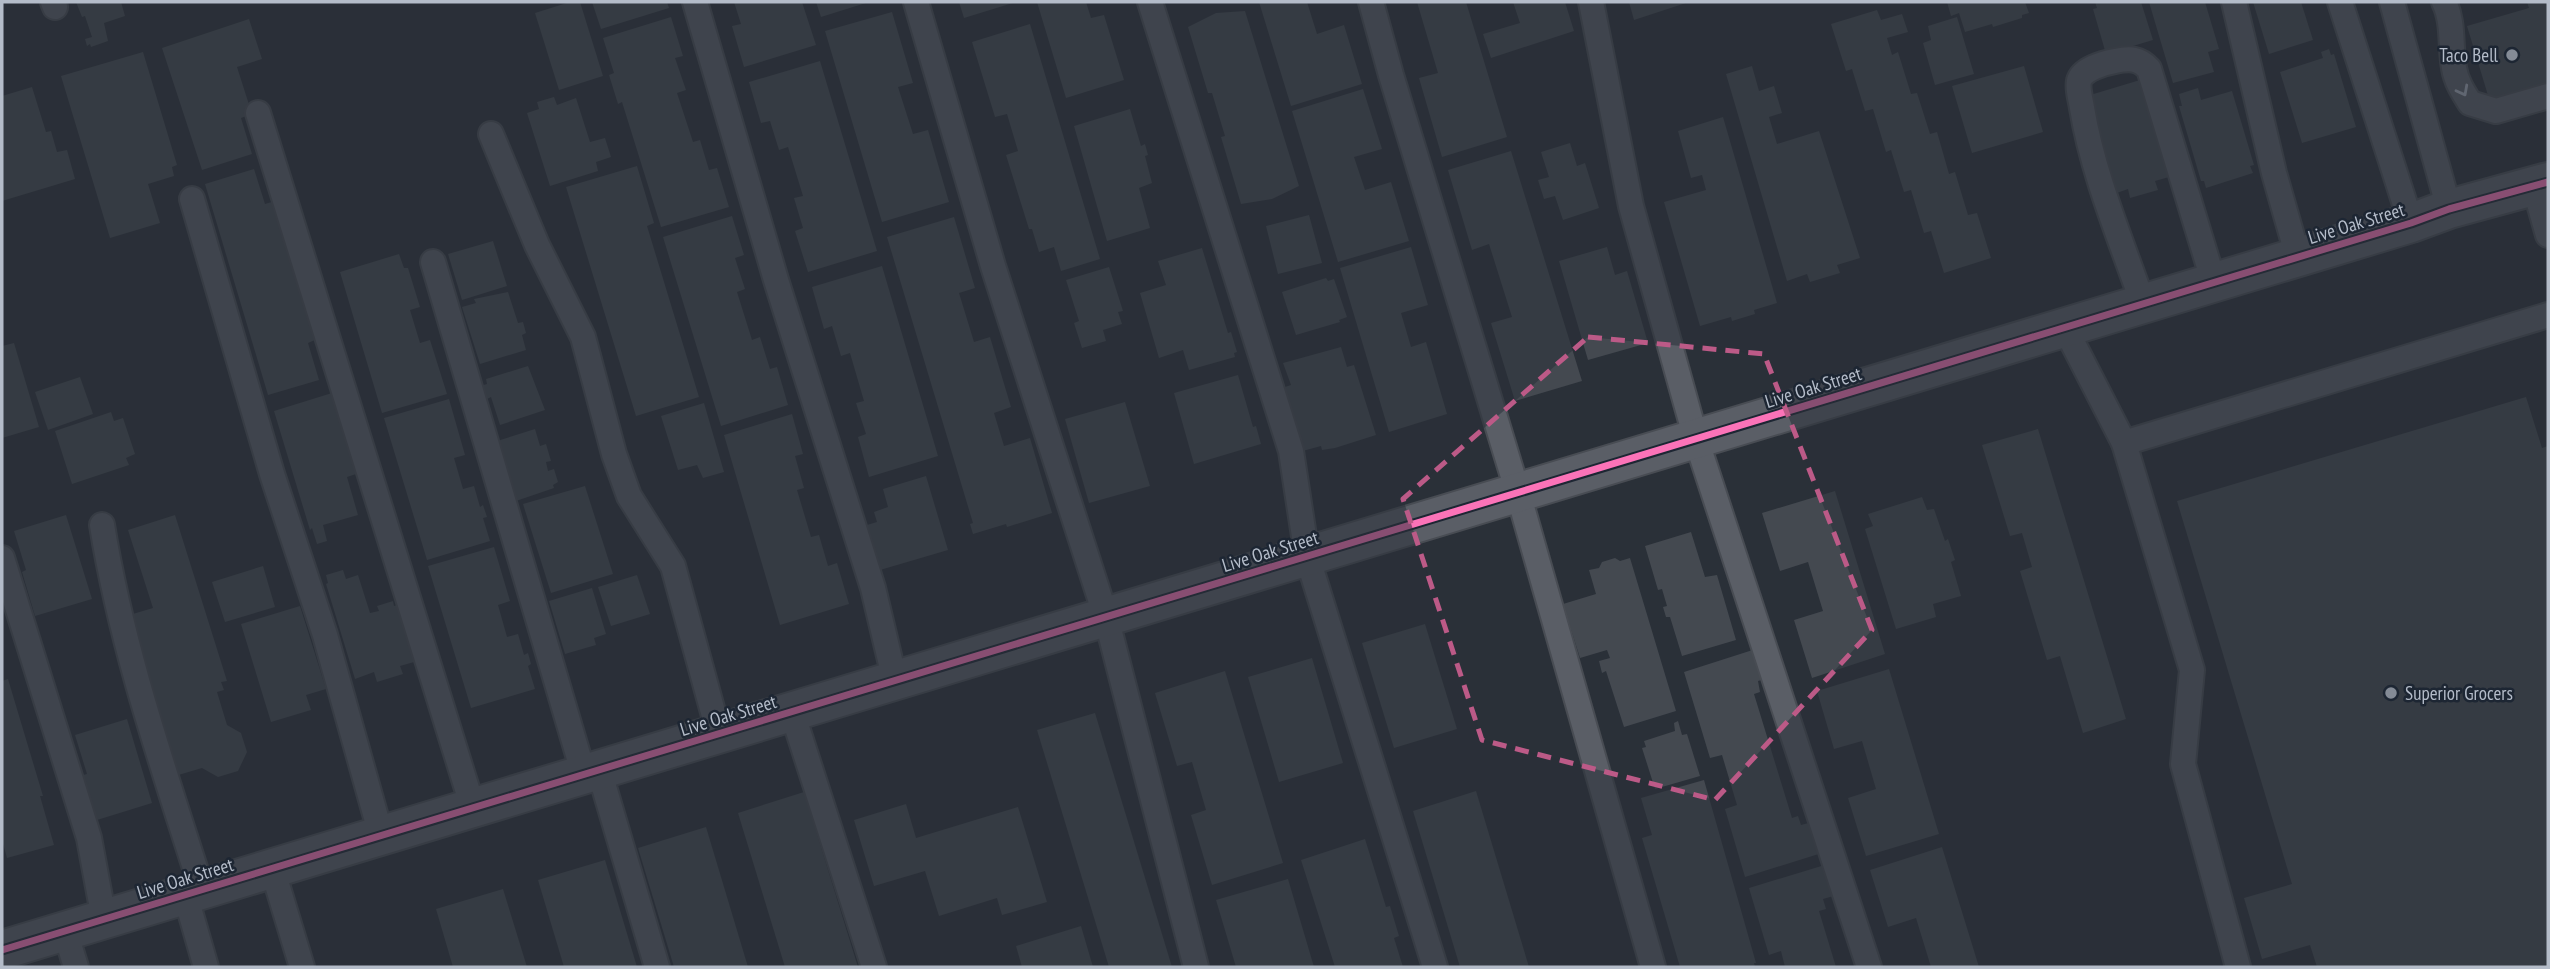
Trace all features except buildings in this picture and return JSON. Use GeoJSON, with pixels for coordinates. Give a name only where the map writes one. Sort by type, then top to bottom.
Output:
{"type":"FeatureCollection","features":[{"type":"Feature","properties":{"kind":"street","name":"Live Oak Street"},"geometry":{"type":"LineString","coordinates":[[2,950],[2214,283],[2449,209],[2541,184]]}},
{"type":"Feature","properties":{"kind":"lane"},"geometry":{"type":"LineString","coordinates":[[695,2],[776,280],[873,588],[895,681]]}},
{"type":"Feature","properties":{"kind":"lane"},"geometry":{"type":"LineString","coordinates":[[916,2],[993,266],[1106,617],[1196,967]]}},
{"type":"Feature","properties":{"kind":"lane"},"geometry":{"type":"LineString","coordinates":[[1150,2],[1291,451],[1307,556],[1435,967]]}},
{"type":"Feature","properties":{"kind":"lane"},"geometry":{"type":"LineString","coordinates":[[1371,2],[1518,493],[1653,967]]}},
{"type":"Feature","properties":{"kind":"lane"},"geometry":{"type":"LineString","coordinates":[[1591,2],[1631,206],[1696,439],[1869,967]]}},
{"type":"Feature","properties":{"kind":"lane"},"geometry":{"type":"LineString","coordinates":[[2235,2],[2274,173],[2298,257]]}},
{"type":"Feature","properties":{"kind":"lane"},"geometry":{"type":"LineString","coordinates":[[2340,2],[2411,223]]}},
{"type":"Feature","properties":{"kind":"lane"},"geometry":{"type":"LineString","coordinates":[[2392,2],[2449,209]]}},
{"type":"Feature","properties":{"kind":"lane"},"geometry":{"type":"LineString","coordinates":[[2444,2],[2452,32],[2454,69],[2460,87],[2470,103],[2496,111],[2548,96]]}},
{"type":"Feature","properties":{"kind":"lane"},"geometry":{"type":"LineString","coordinates":[[2143,304],[2103,186],[2085,125],[2079,91],[2082,75],[2103,64],[2131,59],[2142,61],[2149,69],[2214,283]]}},
{"type":"Feature","properties":{"kind":"lane"},"geometry":{"type":"LineString","coordinates":[[258,113],[473,808]]}},
{"type":"Feature","properties":{"kind":"lane"},"geometry":{"type":"LineString","coordinates":[[491,134],[537,245],[583,337],[614,454],[629,496],[673,566],[719,734]]}},
{"type":"Feature","properties":{"kind":"lane"},"geometry":{"type":"LineString","coordinates":[[2541,184],[2548,235]]}},
{"type":"Feature","properties":{"kind":"lane"},"geometry":{"type":"LineString","coordinates":[[192,199],[272,474],[325,635],[381,835]]}},
{"type":"Feature","properties":{"kind":"lane"},"geometry":{"type":"LineString","coordinates":[[433,262],[591,772],[657,967]]}},
{"type":"Feature","properties":{"kind":"lane"},"geometry":{"type":"LineString","coordinates":[[2124,443],[2548,315]]}},
{"type":"Feature","properties":{"kind":"lane"},"geometry":{"type":"LineString","coordinates":[[2065,328],[2124,443],[2192,670],[2183,764],[2238,967]]}},
{"type":"Feature","properties":{"kind":"lane"},"geometry":{"type":"LineString","coordinates":[[102,525],[111,583],[193,892],[206,967]]}},
{"type":"Feature","properties":{"kind":"lane"},"geometry":{"type":"LineString","coordinates":[[2,558],[89,838],[104,919]]}},
{"type":"Feature","properties":{"kind":"lane"},"geometry":{"type":"LineString","coordinates":[[792,712],[874,967]]}},
{"type":"Feature","properties":{"kind":"lane"},"geometry":{"type":"LineString","coordinates":[[272,869],[302,967]]}},
{"type":"Feature","properties":{"kind":"lane"},"geometry":{"type":"LineString","coordinates":[[65,931],[76,967]]}},
{"type":"Feature","properties":{"kind":"highlighted area"},"geometry":{"type":"Polygon","coordinates":[[[1588,337],[1764,354],[1872,630],[1715,800],[1482,740],[1403,499],[1588,337]]]}},
{"type":"Feature","properties":{"kind":"cycle path"},"geometry":{"type":"LineString","coordinates":[[2,950],[2411,223],[2449,209],[2548,182]]}},
{"type":"Feature","properties":{"kind":"place","name":"Taco Bell"},"geometry":{"type":"Point","coordinates":[2512,55]}},
{"type":"Feature","properties":{"kind":"place","name":"Superior Grocers"},"geometry":{"type":"Point","coordinates":[2391,693]}}]}
